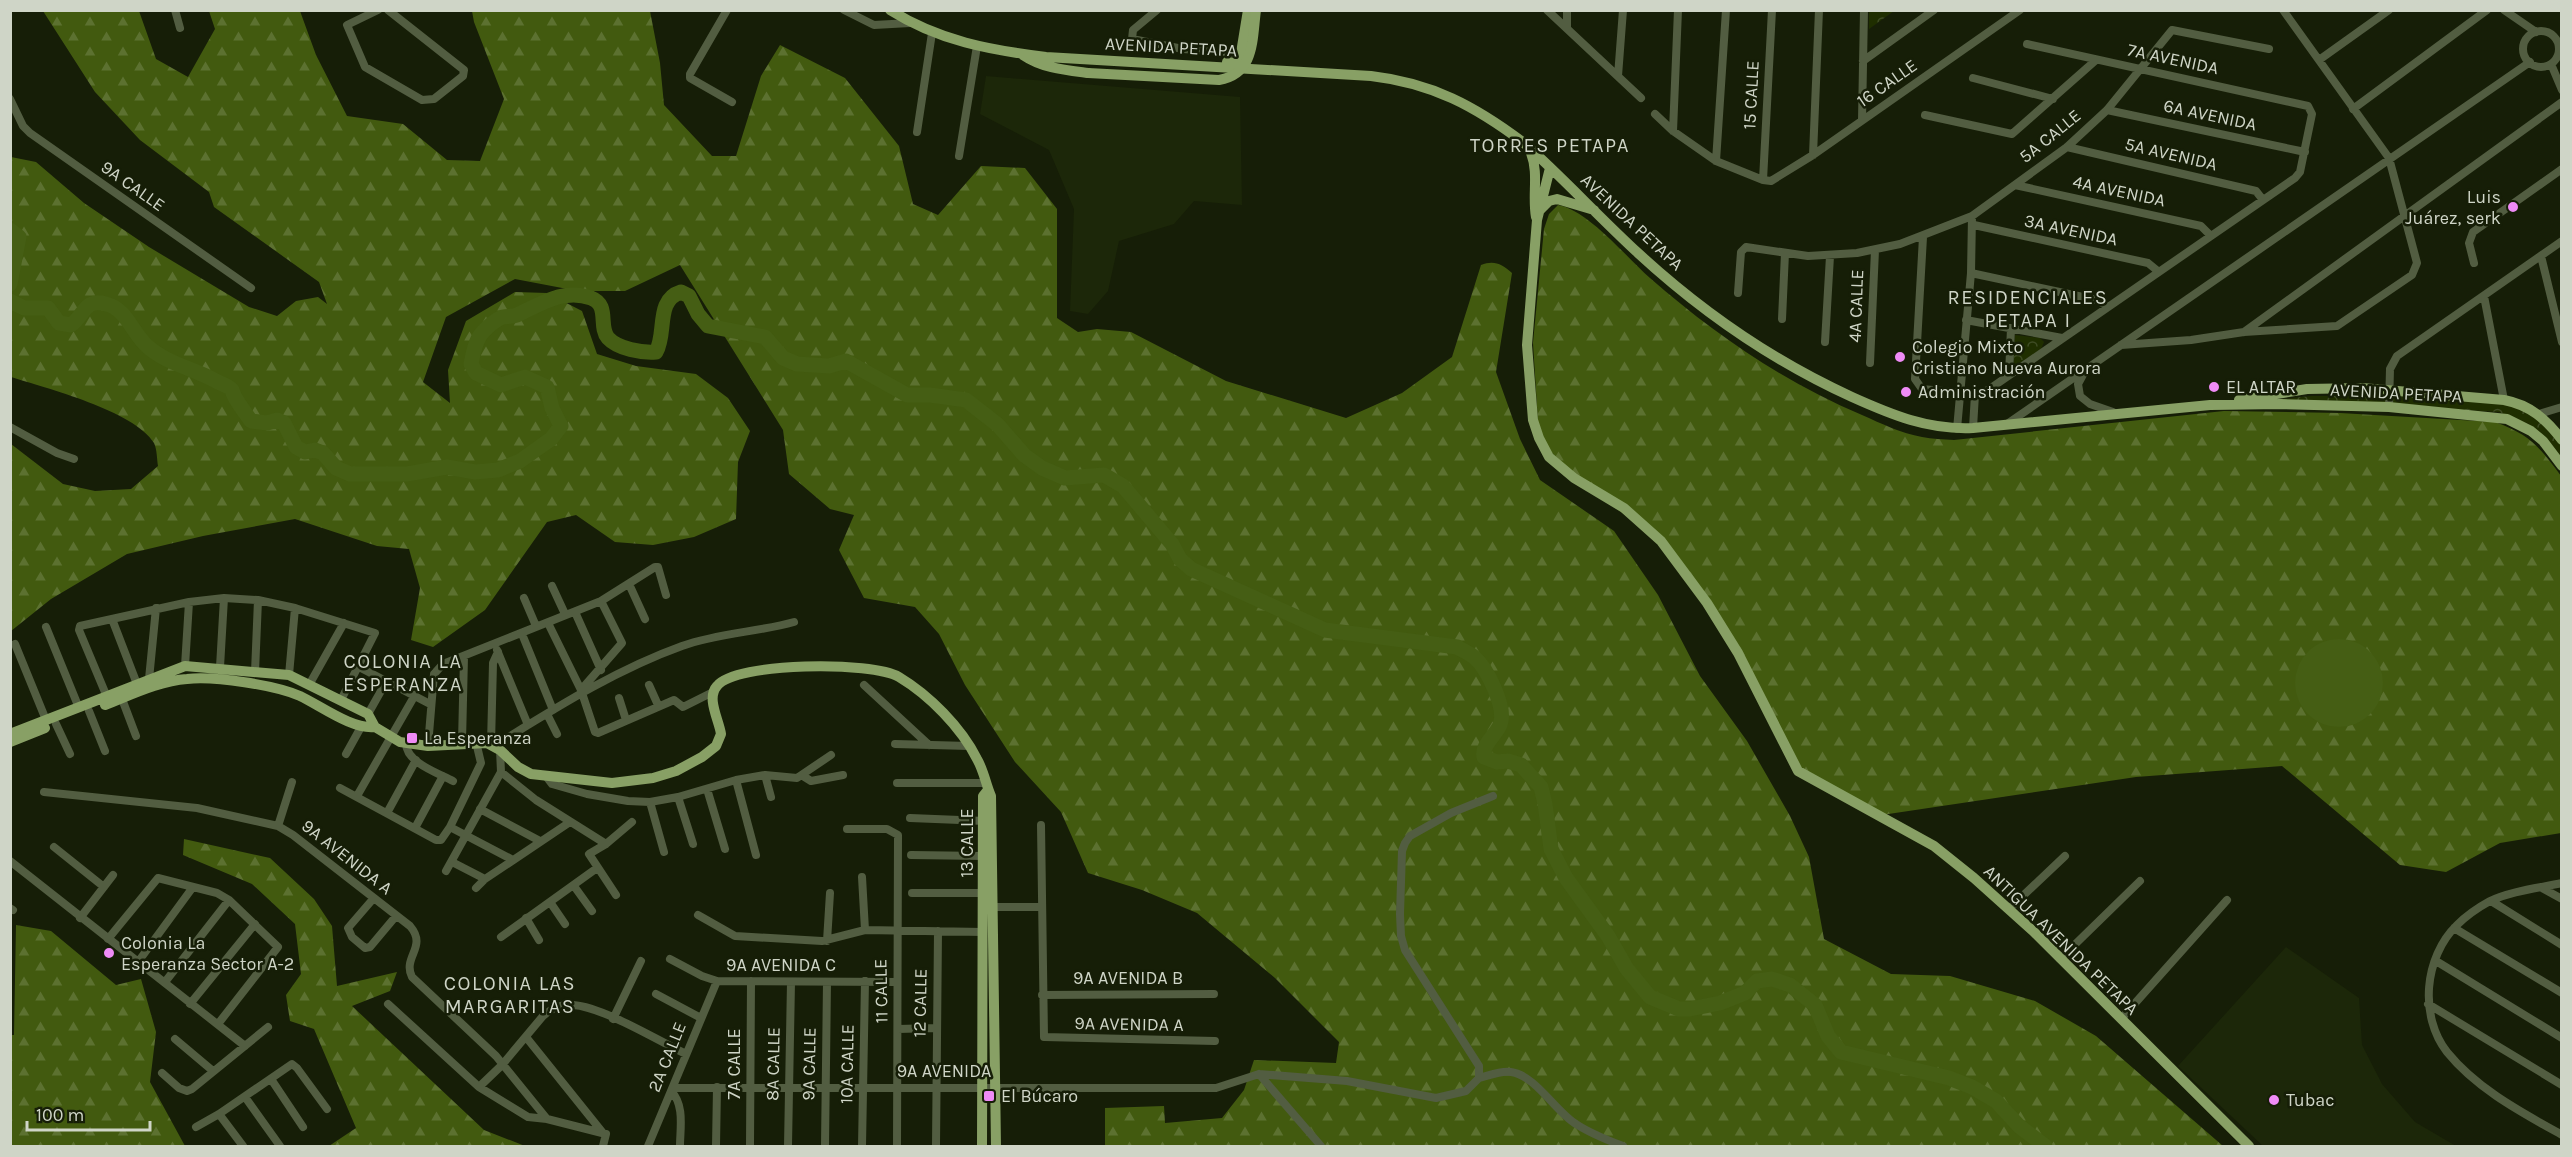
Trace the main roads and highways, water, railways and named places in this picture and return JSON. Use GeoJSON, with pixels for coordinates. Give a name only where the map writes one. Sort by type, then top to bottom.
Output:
{"type":"FeatureCollection","features":[{"type":"Feature","properties":{"kind":"main road","name":"AVENIDA PETAPA"},"geometry":{"type":"LineString","coordinates":[[890,10],[932,33],[976,46],[1020,54],[1371,76],[1410,82],[1440,92],[1499,124],[1530,148],[1666,277],[1770,355],[1829,387],[1922,425],[1957,429],[1973,428],[2210,405],[2307,389],[2390,389],[2504,400],[2521,404],[2539,414],[2562,440]]}},
{"type":"Feature","properties":{"kind":"main road"},"geometry":{"type":"LineString","coordinates":[[1219,66],[1227,62],[1239,62],[1248,10]]}},
{"type":"Feature","properties":{"kind":"main road"},"geometry":{"type":"LineString","coordinates":[[1020,54],[1034,62],[1088,73],[1219,80],[1232,77],[1240,72],[1247,63],[1256,10]]}},
{"type":"Feature","properties":{"kind":"main road","name":"ANTIGUA AVENIDA PETAPA"},"geometry":{"type":"LineString","coordinates":[[1530,148],[1536,171],[1534,205],[1538,215]]}},
{"type":"Feature","properties":{"kind":"main road","name":"ANTIGUA AVENIDA PETAPA"},"geometry":{"type":"LineString","coordinates":[[1550,168],[1538,215],[1527,345],[1530,403],[1533,420],[1544,449],[1555,464],[1624,508],[1661,541],[1707,603],[1738,653],[1798,771],[1934,846],[2009,909],[2249,1146]]}},
{"type":"Feature","properties":{"kind":"main road"},"geometry":{"type":"LineString","coordinates":[[1538,215],[1553,199],[1594,210]]}},
{"type":"Feature","properties":{"kind":"main road","name":"AVENIDA PETAPA"},"geometry":{"type":"LineString","coordinates":[[2210,405],[2389,407],[2507,419],[2531,430],[2562,466]]}},
{"type":"Feature","properties":{"kind":"main road"},"geometry":{"type":"LineString","coordinates":[[84,710],[107,697],[185,666],[220,667],[289,675],[368,714],[375,727],[406,744],[428,746],[476,742],[495,746],[525,771],[546,776],[625,783],[676,771],[708,752],[720,740],[713,692],[716,686],[725,680],[764,671],[833,665],[883,670],[899,677],[918,692],[950,722],[969,746],[981,767],[986,787]]}},
{"type":"Feature","properties":{"kind":"main road"},"geometry":{"type":"LineString","coordinates":[[11,733],[122,699],[147,688],[187,679],[279,689],[361,727],[375,727]]}},
{"type":"Feature","properties":{"kind":"main road","name":"13 CALLE"},"geometry":{"type":"LineString","coordinates":[[982,1146],[983,932],[988,907],[984,893],[983,796],[986,787]]}},
{"type":"Feature","properties":{"kind":"main road","name":"13 CALLE"},"geometry":{"type":"LineString","coordinates":[[986,787],[991,796],[992,820],[988,907],[996,1087],[996,1146]]}},
{"type":"Feature","properties":{"kind":"waterway"},"geometry":{"type":"LineString","coordinates":[[10,230],[19,237],[10,284]]}},
{"type":"Feature","properties":{"kind":"waterway"},"geometry":{"type":"LineString","coordinates":[[10,301],[24,308],[48,308],[59,323],[71,325],[93,303],[113,307],[124,316],[142,341],[155,352],[231,389],[251,421],[267,423],[277,420],[284,423],[296,447],[305,452],[315,450],[323,453],[336,468],[350,474],[407,474],[447,467],[475,472],[498,470],[520,461],[551,439],[561,426],[552,408],[547,387],[525,377],[501,385],[476,373],[471,364],[479,337],[494,322],[562,296],[581,295],[597,301],[602,311],[605,333],[608,338],[630,350],[656,352],[665,309],[673,296],[681,292],[689,296],[698,314],[708,326],[765,337],[783,358],[797,364],[829,366],[846,361],[907,395],[930,395],[966,400],[998,425],[1024,455],[1042,468],[1065,478],[1104,475],[1123,486],[1172,544],[1180,559],[1191,569],[1325,630],[1457,647],[1474,657],[1490,679],[1501,709],[1500,725],[1487,744],[1484,757],[1497,762],[1508,761],[1521,765],[1541,787],[1551,849],[1566,878],[1608,936],[1627,969],[1650,997],[1679,1009],[1690,1009],[1720,1003],[1745,993],[1757,981],[1772,979],[1790,985],[1815,1005],[1828,1036],[1841,1052],[1949,1078],[1972,1087],[1996,1101],[2019,1126],[2045,1146]]}},
{"type":"Feature","properties":{"kind":"place","name":"Luis Juárez, serk"},"geometry":{"type":"Point","coordinates":[2513,207]}},
{"type":"Feature","properties":{"kind":"place","name":"Colegio Mixto Cristiano Nueva Aurora"},"geometry":{"type":"Point","coordinates":[1900,357]}},
{"type":"Feature","properties":{"kind":"place","name":"EL ALTAR"},"geometry":{"type":"Point","coordinates":[2214,387]}},
{"type":"Feature","properties":{"kind":"place","name":"Administración"},"geometry":{"type":"Point","coordinates":[1906,392]}},
{"type":"Feature","properties":{"kind":"place","name":"La Esperanza"},"geometry":{"type":"Point","coordinates":[412,738]}},
{"type":"Feature","properties":{"kind":"place","name":"Colonia La Esperanza Sector A-2"},"geometry":{"type":"Point","coordinates":[109,953]}},
{"type":"Feature","properties":{"kind":"place","name":"El Búcaro"},"geometry":{"type":"Point","coordinates":[989,1096]}},
{"type":"Feature","properties":{"kind":"place","name":"Tubac"},"geometry":{"type":"Point","coordinates":[2274,1100]}},
{"type":"Feature","properties":{"kind":"district","name":"TORRES PETAPA"},"geometry":{"type":"Point","coordinates":[1550,145]}},
{"type":"Feature","properties":{"kind":"district","name":"RESIDENCIALES PETAPA I"},"geometry":{"type":"Point","coordinates":[2028,308]}},
{"type":"Feature","properties":{"kind":"district","name":"COLONIA LA ESPERANZA"},"geometry":{"type":"Point","coordinates":[403,672]}},
{"type":"Feature","properties":{"kind":"district","name":"COLONIA LAS MARGARITAS"},"geometry":{"type":"Point","coordinates":[510,994]}}]}
